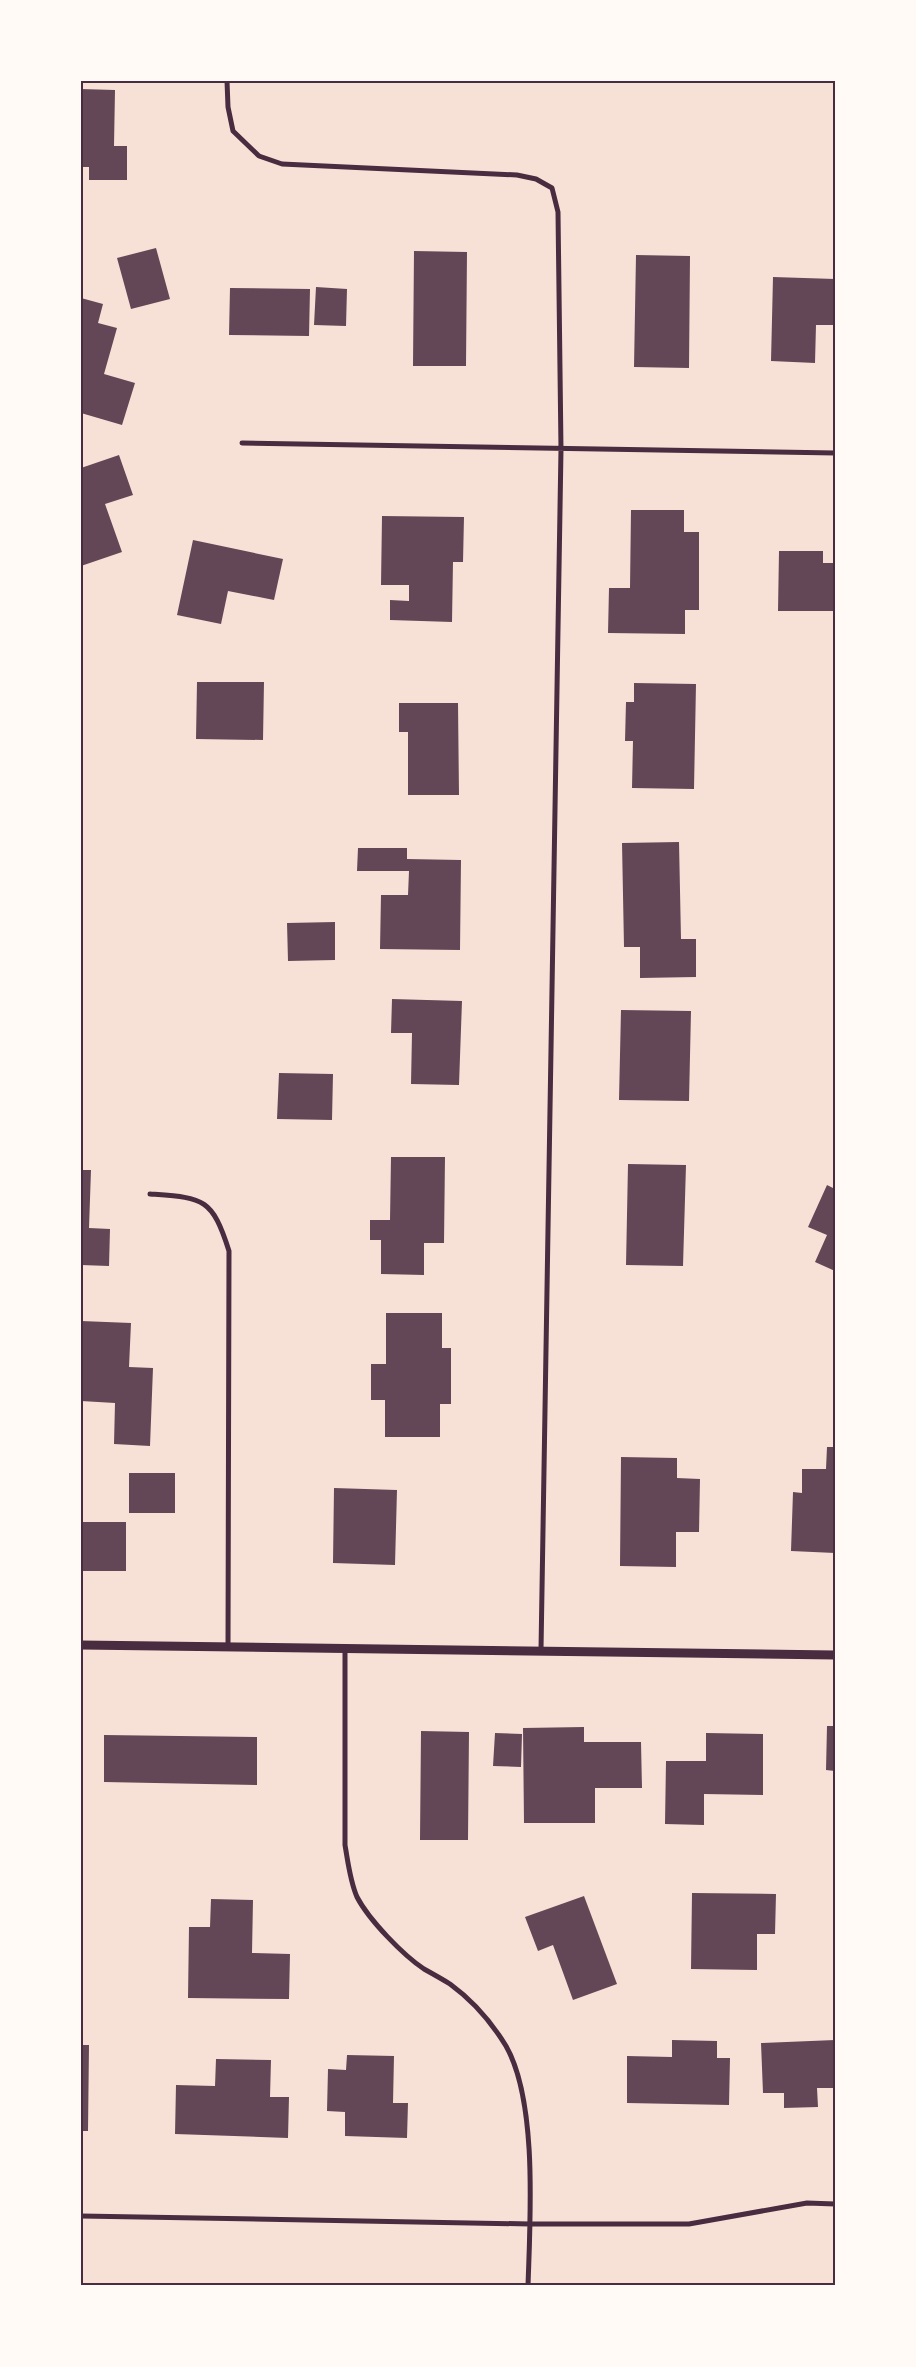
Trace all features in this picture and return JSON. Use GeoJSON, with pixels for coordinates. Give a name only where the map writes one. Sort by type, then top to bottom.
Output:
{"type":"FeatureCollection","features":[{"type":"Feature","properties":{"kind":"street"},"geometry":{"type":"LineString","coordinates":[[227,81],[228,107],[233,131],[259,156],[282,164],[517,175],[536,179],[552,188],[558,212],[560,243],[561,449],[542,1650]]}},
{"type":"Feature","properties":{"kind":"street"},"geometry":{"type":"LineString","coordinates":[[242,443],[835,453]]}},
{"type":"Feature","properties":{"kind":"street"},"geometry":{"type":"LineString","coordinates":[[150,1194],[192,1197],[208,1207],[220,1222],[229,1251],[228,1648]]}},
{"type":"Feature","properties":{"kind":"street"},"geometry":{"type":"LineString","coordinates":[[81,1645],[835,1655]]}},
{"type":"Feature","properties":{"kind":"street"},"geometry":{"type":"LineString","coordinates":[[345,1650],[346,1845],[351,1876],[357,1897],[374,1923],[422,1968],[450,1984],[471,2002],[493,2027],[506,2048],[520,2080],[527,2124],[530,2224],[528,2286]]}},
{"type":"Feature","properties":{"kind":"street"},"geometry":{"type":"LineString","coordinates":[[81,2216],[530,2224],[690,2224],[807,2204],[835,2204]]}},
{"type":"Feature","properties":{"kind":"building"},"geometry":{"type":"Polygon","coordinates":[[[81,89],[115,90],[114,146],[127,146],[127,180],[89,180],[89,167],[81,167],[81,89]]]}},
{"type":"Feature","properties":{"kind":"building"},"geometry":{"type":"Polygon","coordinates":[[[156,248],[170,299],[131,309],[117,258],[156,248]]]}},
{"type":"Feature","properties":{"kind":"building"},"geometry":{"type":"Polygon","coordinates":[[[414,251],[467,252],[466,366],[413,366],[414,251]]]}},
{"type":"Feature","properties":{"kind":"building"},"geometry":{"type":"Polygon","coordinates":[[[636,255],[690,256],[689,368],[634,367],[636,255]]]}},
{"type":"Feature","properties":{"kind":"building"},"geometry":{"type":"Polygon","coordinates":[[[773,277],[835,279],[835,325],[816,325],[815,363],[771,361],[773,277]]]}},
{"type":"Feature","properties":{"kind":"building"},"geometry":{"type":"Polygon","coordinates":[[[316,287],[347,289],[346,326],[314,325],[316,287]]]}},
{"type":"Feature","properties":{"kind":"building"},"geometry":{"type":"Polygon","coordinates":[[[230,288],[310,289],[309,336],[229,335],[230,288]]]}},
{"type":"Feature","properties":{"kind":"building"},"geometry":{"type":"Polygon","coordinates":[[[81,298],[103,304],[98,323],[117,328],[104,374],[135,383],[122,425],[81,413],[81,298]]]}},
{"type":"Feature","properties":{"kind":"building"},"geometry":{"type":"Polygon","coordinates":[[[119,455],[133,495],[105,504],[122,552],[81,566],[81,468],[119,455]]]}},
{"type":"Feature","properties":{"kind":"building"},"geometry":{"type":"Polygon","coordinates":[[[631,510],[684,510],[684,532],[699,532],[699,610],[685,610],[685,634],[608,633],[609,588],[630,588],[631,510]]]}},
{"type":"Feature","properties":{"kind":"building"},"geometry":{"type":"Polygon","coordinates":[[[382,516],[464,517],[463,562],[453,562],[452,622],[390,620],[390,600],[409,601],[409,585],[381,585],[382,516]]]}},
{"type":"Feature","properties":{"kind":"building"},"geometry":{"type":"Polygon","coordinates":[[[193,540],[283,559],[274,600],[228,591],[221,624],[177,615],[193,540]]]}},
{"type":"Feature","properties":{"kind":"building"},"geometry":{"type":"Polygon","coordinates":[[[779,551],[823,551],[823,563],[835,563],[835,611],[778,611],[779,551]]]}},
{"type":"Feature","properties":{"kind":"building"},"geometry":{"type":"Polygon","coordinates":[[[197,682],[264,682],[263,740],[196,739],[197,682]]]}},
{"type":"Feature","properties":{"kind":"building"},"geometry":{"type":"Polygon","coordinates":[[[634,683],[696,684],[694,789],[632,788],[633,741],[625,741],[626,702],[634,702],[634,683]]]}},
{"type":"Feature","properties":{"kind":"building"},"geometry":{"type":"Polygon","coordinates":[[[399,703],[458,703],[459,795],[408,795],[408,732],[399,732],[399,703]]]}},
{"type":"Feature","properties":{"kind":"building"},"geometry":{"type":"Polygon","coordinates":[[[679,842],[681,939],[696,939],[696,977],[640,978],[640,947],[624,947],[622,843],[679,842]]]}},
{"type":"Feature","properties":{"kind":"building"},"geometry":{"type":"Polygon","coordinates":[[[358,848],[407,848],[407,859],[461,860],[460,950],[380,949],[381,895],[408,895],[409,871],[357,871],[358,848]]]}},
{"type":"Feature","properties":{"kind":"building"},"geometry":{"type":"Polygon","coordinates":[[[335,922],[335,960],[288,961],[287,923],[335,922]]]}},
{"type":"Feature","properties":{"kind":"building"},"geometry":{"type":"Polygon","coordinates":[[[392,999],[462,1001],[459,1085],[411,1084],[412,1033],[391,1033],[392,999]]]}},
{"type":"Feature","properties":{"kind":"building"},"geometry":{"type":"Polygon","coordinates":[[[621,1010],[691,1011],[689,1101],[619,1100],[621,1010]]]}},
{"type":"Feature","properties":{"kind":"building"},"geometry":{"type":"Polygon","coordinates":[[[279,1073],[333,1074],[332,1120],[277,1119],[279,1073]]]}},
{"type":"Feature","properties":{"kind":"building"},"geometry":{"type":"Polygon","coordinates":[[[391,1157],[445,1157],[444,1243],[424,1243],[424,1275],[381,1274],[381,1240],[370,1240],[370,1220],[390,1220],[391,1157]]]}},
{"type":"Feature","properties":{"kind":"building"},"geometry":{"type":"Polygon","coordinates":[[[628,1164],[686,1165],[683,1266],[626,1265],[628,1164]]]}},
{"type":"Feature","properties":{"kind":"building"},"geometry":{"type":"Polygon","coordinates":[[[81,1170],[91,1170],[89,1228],[110,1229],[109,1266],[81,1265],[81,1170]]]}},
{"type":"Feature","properties":{"kind":"building"},"geometry":{"type":"Polygon","coordinates":[[[827,1185],[835,1189],[835,1271],[815,1262],[827,1235],[808,1227],[827,1185]]]}},
{"type":"Feature","properties":{"kind":"building"},"geometry":{"type":"Polygon","coordinates":[[[386,1313],[442,1313],[442,1348],[451,1348],[451,1404],[440,1404],[440,1437],[385,1437],[385,1400],[371,1400],[371,1364],[386,1364],[386,1313]]]}},
{"type":"Feature","properties":{"kind":"building"},"geometry":{"type":"Polygon","coordinates":[[[81,1321],[131,1323],[129,1367],[153,1368],[150,1446],[114,1444],[115,1403],[81,1401],[81,1321]]]}},
{"type":"Feature","properties":{"kind":"building"},"geometry":{"type":"Polygon","coordinates":[[[827,1447],[835,1447],[835,1553],[791,1551],[793,1492],[802,1493],[802,1469],[826,1469],[827,1447]]]}},
{"type":"Feature","properties":{"kind":"building"},"geometry":{"type":"Polygon","coordinates":[[[621,1457],[677,1458],[677,1478],[700,1479],[699,1532],[676,1532],[676,1567],[620,1566],[621,1457]]]}},
{"type":"Feature","properties":{"kind":"building"},"geometry":{"type":"Polygon","coordinates":[[[129,1473],[175,1473],[175,1513],[129,1513],[129,1473]]]}},
{"type":"Feature","properties":{"kind":"building"},"geometry":{"type":"Polygon","coordinates":[[[334,1488],[397,1490],[395,1565],[333,1563],[334,1488]]]}},
{"type":"Feature","properties":{"kind":"building"},"geometry":{"type":"Polygon","coordinates":[[[81,1522],[126,1522],[126,1571],[81,1571],[81,1522]]]}},
{"type":"Feature","properties":{"kind":"building"},"geometry":{"type":"Polygon","coordinates":[[[827,1726],[835,1726],[835,1771],[826,1770],[827,1726]]]}},
{"type":"Feature","properties":{"kind":"building"},"geometry":{"type":"Polygon","coordinates":[[[584,1727],[584,1742],[641,1742],[642,1788],[595,1788],[595,1823],[524,1823],[523,1728],[584,1727]]]}},
{"type":"Feature","properties":{"kind":"building"},"geometry":{"type":"Polygon","coordinates":[[[421,1731],[469,1732],[468,1840],[420,1840],[421,1731]]]}},
{"type":"Feature","properties":{"kind":"building"},"geometry":{"type":"Polygon","coordinates":[[[495,1733],[522,1734],[521,1767],[493,1766],[495,1733]]]}},
{"type":"Feature","properties":{"kind":"building"},"geometry":{"type":"Polygon","coordinates":[[[706,1733],[763,1734],[763,1795],[704,1794],[704,1825],[665,1824],[666,1761],[706,1761],[706,1733]]]}},
{"type":"Feature","properties":{"kind":"building"},"geometry":{"type":"Polygon","coordinates":[[[104,1735],[257,1737],[257,1785],[104,1782],[104,1735]]]}},
{"type":"Feature","properties":{"kind":"building"},"geometry":{"type":"Polygon","coordinates":[[[692,1893],[776,1894],[775,1934],[757,1934],[757,1970],[691,1969],[692,1893]]]}},
{"type":"Feature","properties":{"kind":"building"},"geometry":{"type":"Polygon","coordinates":[[[584,1896],[617,1984],[573,2000],[553,1945],[538,1951],[525,1917],[584,1896]]]}},
{"type":"Feature","properties":{"kind":"building"},"geometry":{"type":"Polygon","coordinates":[[[211,1899],[253,1900],[252,1953],[290,1954],[289,1999],[188,1998],[189,1927],[210,1927],[211,1899]]]}},
{"type":"Feature","properties":{"kind":"building"},"geometry":{"type":"Polygon","coordinates":[[[672,2040],[717,2041],[717,2058],[730,2058],[729,2105],[627,2103],[627,2056],[672,2057],[672,2040]]]}},
{"type":"Feature","properties":{"kind":"building"},"geometry":{"type":"Polygon","coordinates":[[[835,2040],[835,2088],[817,2088],[818,2107],[784,2108],[784,2093],[763,2093],[761,2043],[835,2040]]]}},
{"type":"Feature","properties":{"kind":"building"},"geometry":{"type":"Polygon","coordinates":[[[81,2045],[89,2045],[88,2131],[81,2131],[81,2045]]]}},
{"type":"Feature","properties":{"kind":"building"},"geometry":{"type":"Polygon","coordinates":[[[347,2055],[394,2056],[393,2103],[408,2103],[407,2138],[345,2136],[345,2112],[327,2111],[328,2069],[346,2070],[347,2055]]]}},
{"type":"Feature","properties":{"kind":"building"},"geometry":{"type":"Polygon","coordinates":[[[216,2059],[271,2060],[270,2097],[289,2097],[288,2138],[175,2134],[176,2085],[215,2086],[216,2059]]]}}]}
